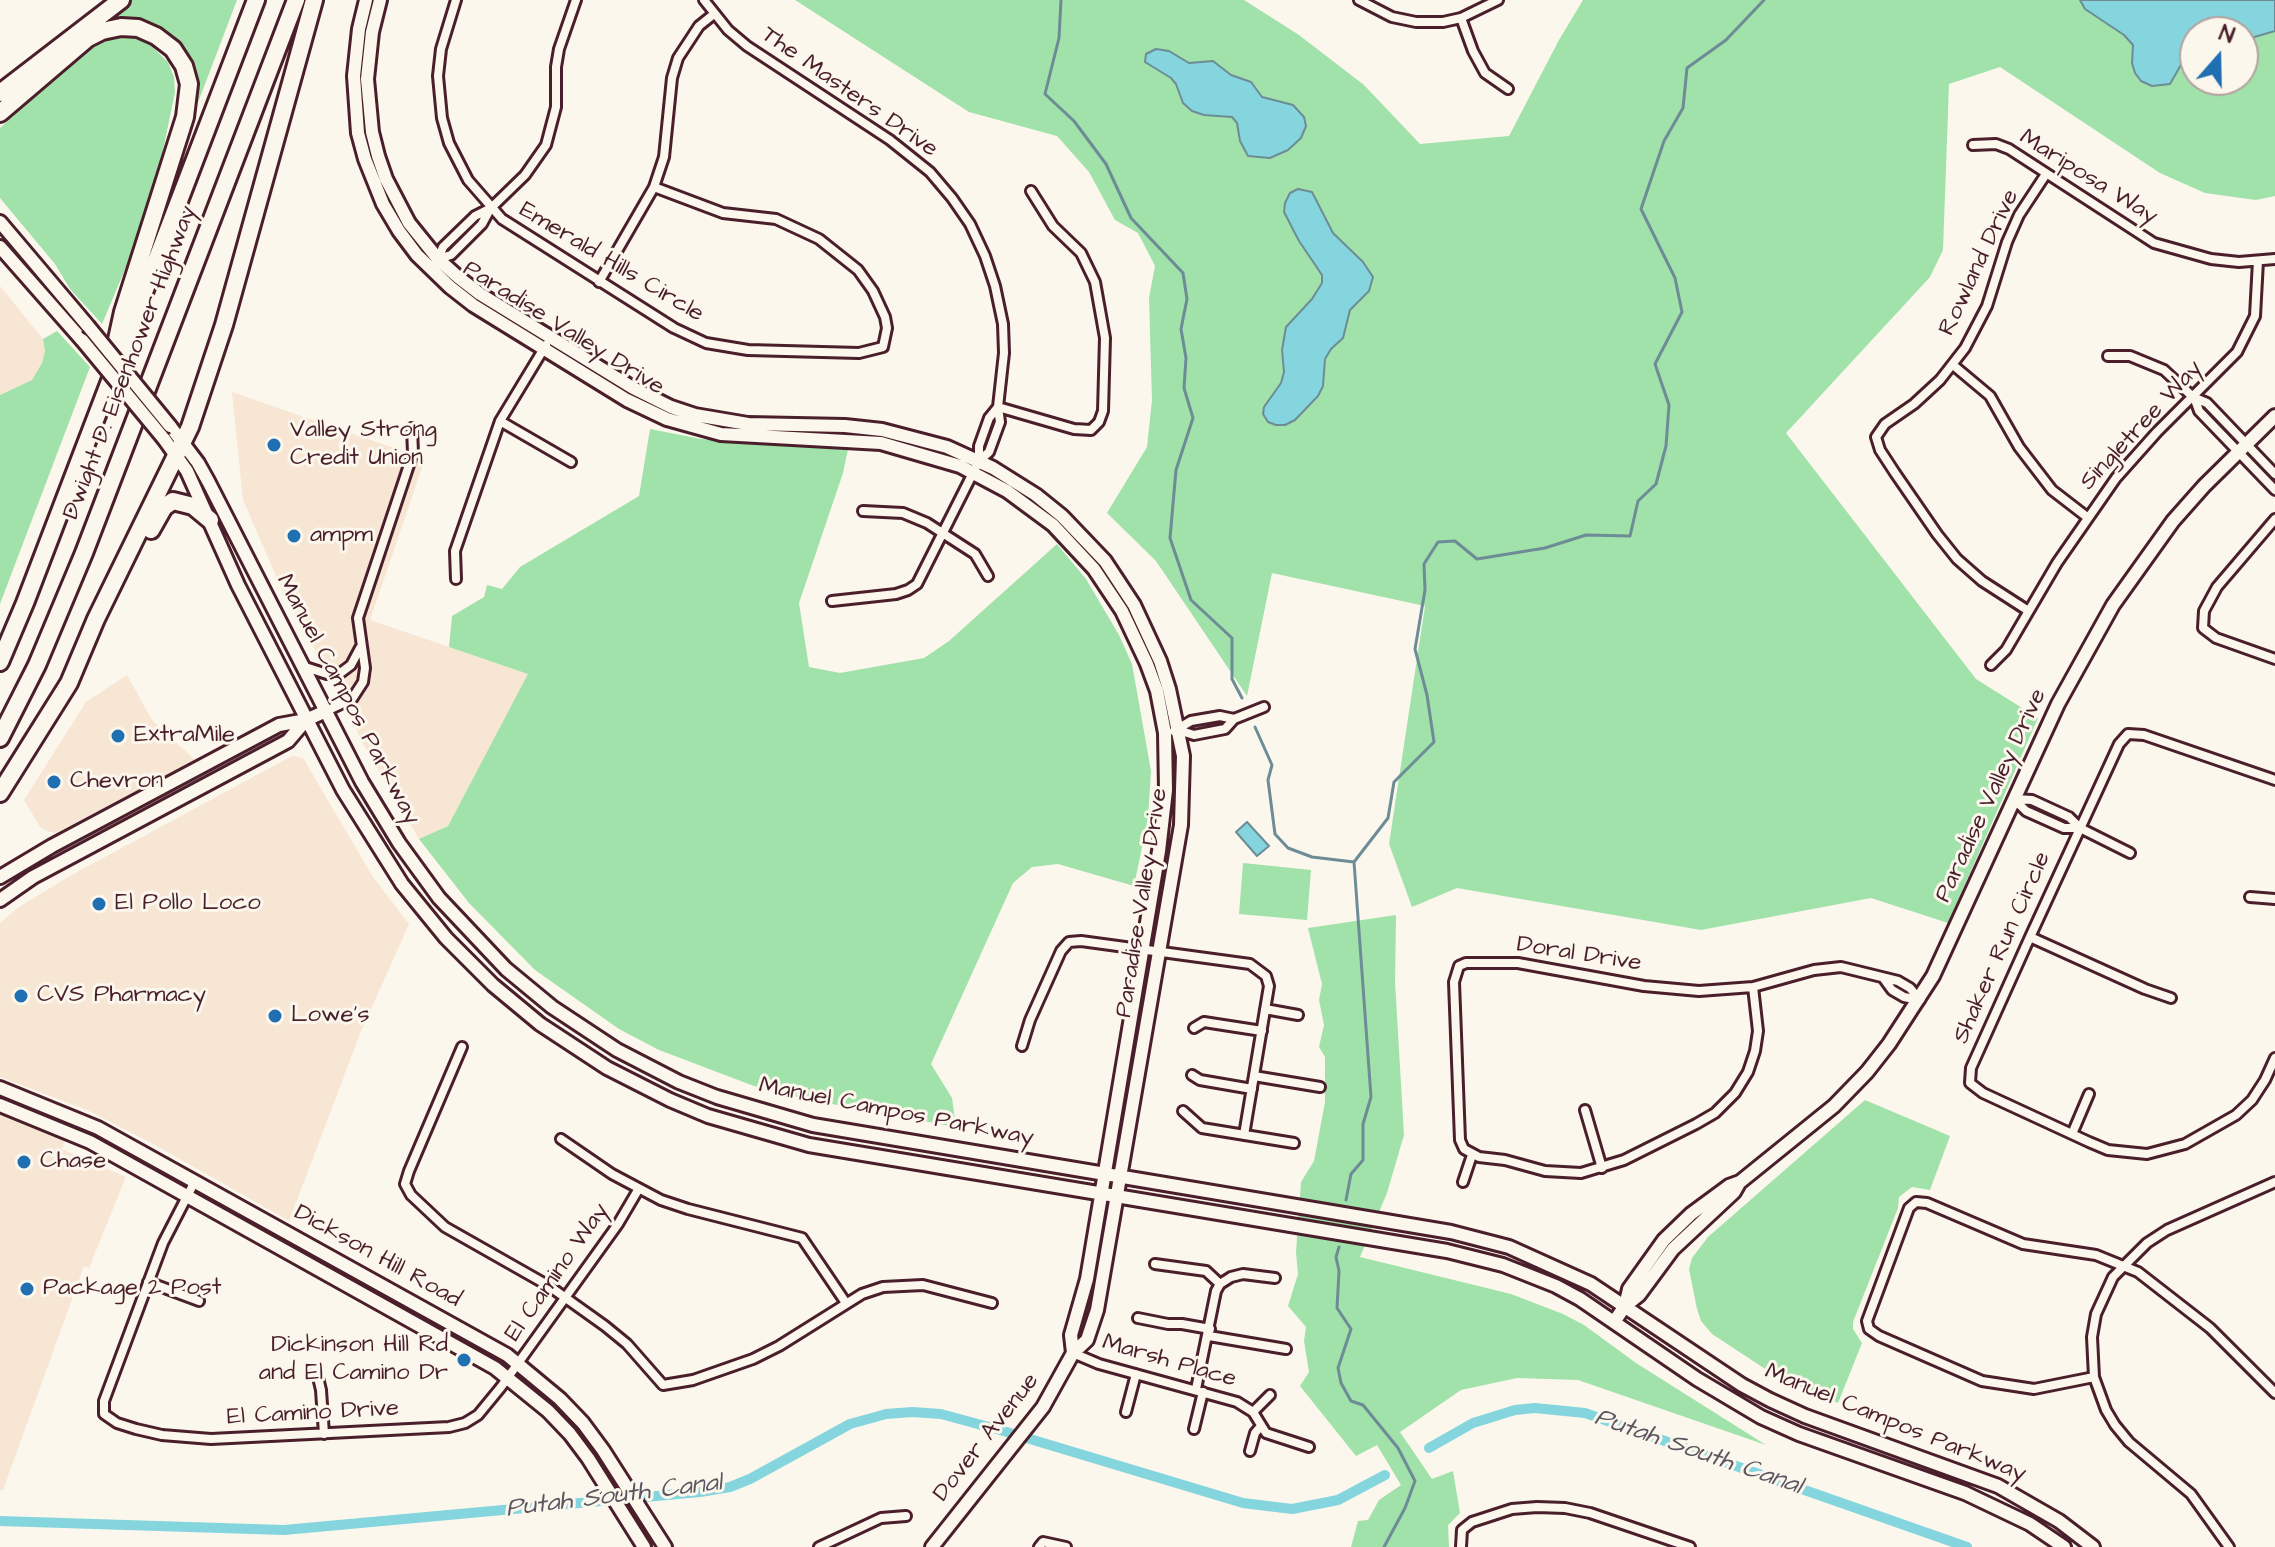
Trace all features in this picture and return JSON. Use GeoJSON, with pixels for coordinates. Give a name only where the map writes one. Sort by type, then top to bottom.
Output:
{"type":"FeatureCollection","features":[{"type":"Feature","properties":{"kind":"highway"},"geometry":{"type":"LineString","coordinates":[[0,93],[121,0]]}},
{"type":"Feature","properties":{"kind":"highway","name":"Dwight D. Eisenhower Highway"},"geometry":{"type":"LineString","coordinates":[[0,662],[256,0]]}},
{"type":"Feature","properties":{"kind":"highway","name":"Dwight D. Eisenhower Highway"},"geometry":{"type":"LineString","coordinates":[[0,738],[37,665],[84,553],[296,0]]}},
{"type":"Feature","properties":{"kind":"highway"},"geometry":{"type":"LineString","coordinates":[[91,636],[96,619],[180,448],[224,325],[314,0]]}},
{"type":"Feature","properties":{"kind":"highway"},"geometry":{"type":"LineString","coordinates":[[0,113],[88,38],[102,31],[121,27],[138,28],[156,36],[173,49],[184,66],[189,84],[185,117],[123,312],[107,389]]}},
{"type":"Feature","properties":{"kind":"highway"},"geometry":{"type":"LineString","coordinates":[[0,793],[69,683],[91,636],[164,507],[173,501],[182,501],[210,520]]}},
{"type":"Feature","properties":{"kind":"main road","name":"Paradise Valley Drive"},"geometry":{"type":"LineString","coordinates":[[366,0],[354,76],[358,133],[383,204],[399,231],[434,263],[547,343],[651,398],[695,415],[748,424],[882,430],[928,441],[976,467],[1053,525],[1094,569],[1122,611],[1183,756],[1184,791],[1118,1195]]}},
{"type":"Feature","properties":{"kind":"main road","name":"Paradise Valley Drive"},"geometry":{"type":"LineString","coordinates":[[380,0],[368,56],[368,103],[372,132],[395,198],[434,263]]}},
{"type":"Feature","properties":{"kind":"main road","name":"Manuel Campos Parkway"},"geometry":{"type":"LineString","coordinates":[[0,222],[170,426],[238,585],[306,720],[369,835],[423,912],[473,966],[513,1002],[607,1068],[708,1116],[775,1137],[1471,1256],[1556,1286],[1697,1379],[1761,1417],[1799,1434],[1977,1497],[2030,1524],[2064,1547]]}},
{"type":"Feature","properties":{"kind":"main road","name":"Manuel Campos Parkway"},"geometry":{"type":"LineString","coordinates":[[0,247],[164,439],[180,448],[216,496],[380,815],[439,898],[516,978],[552,1007],[617,1050],[704,1092],[781,1117],[1477,1238],[1564,1270],[1770,1400],[1805,1416],[1998,1486],[2059,1521],[2093,1547]]}},
{"type":"Feature","properties":{"kind":"main road","name":"Paradise Valley Drive"},"geometry":{"type":"LineString","coordinates":[[1614,1322],[1625,1306],[1629,1289],[1664,1240],[1691,1214],[1729,1186],[1740,1182],[1834,1106],[1867,1072],[1920,1000],[2058,704],[2113,605],[2173,521],[2275,416]]}},
{"type":"Feature","properties":{"kind":"main road"},"geometry":{"type":"LineString","coordinates":[[0,877],[279,725],[306,720],[326,711]]}},
{"type":"Feature","properties":{"kind":"main road"},"geometry":{"type":"LineString","coordinates":[[0,900],[33,877],[288,741],[306,720]]}},
{"type":"Feature","properties":{"kind":"main road","name":"Paradise Valley Drive"},"geometry":{"type":"LineString","coordinates":[[1102,1192],[1164,822],[1171,731]]}},
{"type":"Feature","properties":{"kind":"main road","name":"Dickson Hill Road"},"geometry":{"type":"LineString","coordinates":[[0,1088],[86,1122],[481,1339],[518,1363],[583,1423],[665,1547]]}},
{"type":"Feature","properties":{"kind":"main road","name":"Dickson Hill Road"},"geometry":{"type":"LineString","coordinates":[[0,1105],[90,1142],[508,1377],[570,1434],[644,1547]]}},
{"type":"Feature","properties":{"kind":"main road","name":"Dover Avenue"},"geometry":{"type":"LineString","coordinates":[[1073,1353],[1071,1335],[1087,1279],[1102,1192]]}},
{"type":"Feature","properties":{"kind":"main road","name":"Dover Avenue"},"geometry":{"type":"LineString","coordinates":[[932,1547],[1026,1429],[1056,1387],[1073,1353],[1087,1340],[1097,1310],[1118,1195]]}},
{"type":"Feature","properties":{"kind":"street"},"geometry":{"type":"LineString","coordinates":[[456,0],[441,49],[438,76],[442,118],[457,161],[490,209]]}},
{"type":"Feature","properties":{"kind":"street"},"geometry":{"type":"LineString","coordinates":[[434,263],[451,255],[482,224],[490,209],[525,175],[546,145],[556,107],[559,49],[576,0]]}},
{"type":"Feature","properties":{"kind":"street","name":"The Masters Drive"},"geometry":{"type":"LineString","coordinates":[[704,0],[747,46],[909,154],[952,198],[975,234],[995,286],[1003,324],[1004,353],[998,407],[1000,422],[989,452],[976,467],[917,584],[908,590],[856,600],[832,601]]}},
{"type":"Feature","properties":{"kind":"street"},"geometry":{"type":"LineString","coordinates":[[1359,0],[1392,17],[1416,22],[1461,18],[1498,0]]}},
{"type":"Feature","properties":{"kind":"street"},"geometry":{"type":"LineString","coordinates":[[599,282],[654,187],[664,157],[672,78],[678,58],[699,26],[714,14]]}},
{"type":"Feature","properties":{"kind":"street"},"geometry":{"type":"LineString","coordinates":[[1461,18],[1485,73],[1508,89]]}},
{"type":"Feature","properties":{"kind":"street","name":"Mariposa Way"},"geometry":{"type":"LineString","coordinates":[[1973,145],[1996,144],[2009,149],[2154,243],[2211,259],[2275,259]]}},
{"type":"Feature","properties":{"kind":"street","name":"Rowland Drive"},"geometry":{"type":"LineString","coordinates":[[2027,610],[1982,581],[1957,559],[1880,450],[1876,437],[1885,424],[1914,404],[1953,365],[1977,329],[2019,215],[2046,174]]}},
{"type":"Feature","properties":{"kind":"street","name":"Emerald Hills Circle"},"geometry":{"type":"LineString","coordinates":[[490,209],[519,233],[689,337],[726,348],[859,353],[883,347],[887,328],[873,291],[858,270],[819,239],[776,219],[713,210],[654,187]]}},
{"type":"Feature","properties":{"kind":"street"},"geometry":{"type":"LineString","coordinates":[[998,407],[1074,429],[1091,430],[1099,422],[1103,411],[1105,338],[1095,282],[1081,253],[1053,226],[1031,191]]}},
{"type":"Feature","properties":{"kind":"street","name":"Singletree Way"},"geometry":{"type":"LineString","coordinates":[[1991,665],[2006,650],[2027,610],[2116,478],[2226,366],[2248,335],[2257,305],[2258,261]]}},
{"type":"Feature","properties":{"kind":"street"},"geometry":{"type":"LineString","coordinates":[[456,579],[455,551],[500,421],[547,343]]}},
{"type":"Feature","properties":{"kind":"street"},"geometry":{"type":"LineString","coordinates":[[2108,356],[2130,356],[2164,370],[2193,397],[2199,411],[2275,474]]}},
{"type":"Feature","properties":{"kind":"street"},"geometry":{"type":"LineString","coordinates":[[1953,365],[1990,396],[2019,447],[2052,490],[2087,517]]}},
{"type":"Feature","properties":{"kind":"street"},"geometry":{"type":"LineString","coordinates":[[500,421],[571,462]]}},
{"type":"Feature","properties":{"kind":"street"},"geometry":{"type":"LineString","coordinates":[[326,711],[352,699],[360,688],[365,668],[357,628],[360,609],[413,453],[412,428]]}},
{"type":"Feature","properties":{"kind":"street"},"geometry":{"type":"LineString","coordinates":[[2242,448],[2275,490]]}},
{"type":"Feature","properties":{"kind":"street"},"geometry":{"type":"LineString","coordinates":[[863,511],[903,513],[944,533],[975,554],[988,576]]}},
{"type":"Feature","properties":{"kind":"street"},"geometry":{"type":"LineString","coordinates":[[2275,519],[2217,587],[2204,611],[2203,628],[2216,638],[2275,659]]}},
{"type":"Feature","properties":{"kind":"street"},"geometry":{"type":"LineString","coordinates":[[302,666],[339,674],[351,665],[361,647]]}},
{"type":"Feature","properties":{"kind":"street"},"geometry":{"type":"LineString","coordinates":[[1171,731],[1194,735],[1225,729],[1234,719],[1264,707]]}},
{"type":"Feature","properties":{"kind":"street"},"geometry":{"type":"LineString","coordinates":[[1171,731],[1191,721],[1220,716],[1234,719]]}},
{"type":"Feature","properties":{"kind":"street","name":"Shaker Run Circle"},"geometry":{"type":"LineString","coordinates":[[2275,780],[2144,735],[2128,734],[2119,744],[2030,937],[1971,1068],[1970,1083],[1983,1093],[2108,1150],[2147,1154],[2185,1144],[2236,1115],[2252,1100],[2275,1058]]}},
{"type":"Feature","properties":{"kind":"street"},"geometry":{"type":"LineString","coordinates":[[2015,799],[2026,811],[2064,828],[2080,828],[2130,853]]}},
{"type":"Feature","properties":{"kind":"street"},"geometry":{"type":"LineString","coordinates":[[2250,897],[2275,899]]}},
{"type":"Feature","properties":{"kind":"street"},"geometry":{"type":"LineString","coordinates":[[2030,937],[2171,998]]}},
{"type":"Feature","properties":{"kind":"street"},"geometry":{"type":"LineString","coordinates":[[1022,1046],[1030,1020],[1061,951],[1069,942],[1238,960],[1259,968],[1269,986],[1244,1135]]}},
{"type":"Feature","properties":{"kind":"street","name":"Doral Drive"},"geometry":{"type":"LineString","coordinates":[[1472,1155],[1464,1149],[1460,1140],[1454,982],[1459,966],[1474,961],[1518,963],[1673,990],[1733,990],[1814,970],[1841,967],[1898,981],[1910,988],[1920,1000]]}},
{"type":"Feature","properties":{"kind":"street"},"geometry":{"type":"LineString","coordinates":[[1463,1182],[1472,1155],[1563,1174],[1581,1173],[1602,1168],[1715,1113],[1735,1093],[1748,1072],[1755,1051],[1758,1031],[1753,987]]}},
{"type":"Feature","properties":{"kind":"street"},"geometry":{"type":"LineString","coordinates":[[1265,1009],[1298,1015]]}},
{"type":"Feature","properties":{"kind":"street"},"geometry":{"type":"LineString","coordinates":[[1194,1028],[1204,1022],[1262,1031]]}},
{"type":"Feature","properties":{"kind":"street"},"geometry":{"type":"LineString","coordinates":[[462,1047],[405,1184],[411,1195],[445,1227],[565,1298],[627,1344],[663,1385],[693,1380],[753,1359],[846,1303],[873,1291],[906,1284],[938,1287],[992,1303]]}},
{"type":"Feature","properties":{"kind":"street"},"geometry":{"type":"LineString","coordinates":[[1192,1075],[1200,1080],[1252,1089]]}},
{"type":"Feature","properties":{"kind":"street"},"geometry":{"type":"LineString","coordinates":[[1254,1076],[1320,1087]]}},
{"type":"Feature","properties":{"kind":"street"},"geometry":{"type":"LineString","coordinates":[[2072,1134],[2089,1094]]}},
{"type":"Feature","properties":{"kind":"street"},"geometry":{"type":"LineString","coordinates":[[1585,1110],[1602,1168]]}},
{"type":"Feature","properties":{"kind":"street"},"geometry":{"type":"LineString","coordinates":[[1183,1111],[1202,1128],[1294,1143]]}},
{"type":"Feature","properties":{"kind":"street"},"geometry":{"type":"LineString","coordinates":[[561,1139],[638,1190],[688,1209],[802,1238],[846,1303]]}},
{"type":"Feature","properties":{"kind":"street"},"geometry":{"type":"LineString","coordinates":[[195,1181],[163,1243],[148,1282],[199,1301]]}},
{"type":"Feature","properties":{"kind":"street"},"geometry":{"type":"LineString","coordinates":[[2229,1547],[2191,1494],[2129,1442],[2115,1425],[2094,1377],[2092,1337],[2096,1314],[2113,1277],[2147,1243],[2167,1230],[2274,1184]]}},
{"type":"Feature","properties":{"kind":"street","name":"El Camino Way"},"geometry":{"type":"LineString","coordinates":[[508,1377],[638,1190]]}},
{"type":"Feature","properties":{"kind":"street"},"geometry":{"type":"LineString","coordinates":[[2094,1377],[2034,1389],[1982,1381],[1869,1329],[1867,1321],[1909,1208],[1916,1202],[1957,1215],[2023,1244],[2096,1255],[2138,1272],[2210,1328],[2275,1393]]}},
{"type":"Feature","properties":{"kind":"street"},"geometry":{"type":"LineString","coordinates":[[1155,1264],[1206,1271],[1220,1284]]}},
{"type":"Feature","properties":{"kind":"street"},"geometry":{"type":"LineString","coordinates":[[1194,1429],[1216,1291],[1231,1277],[1243,1274],[1275,1278]]}},
{"type":"Feature","properties":{"kind":"street","name":"El Camino Drive"},"geometry":{"type":"LineString","coordinates":[[148,1282],[104,1401],[104,1414],[117,1423],[136,1429],[186,1438],[236,1439],[449,1427],[465,1423],[487,1405],[508,1377]]}},
{"type":"Feature","properties":{"kind":"street"},"geometry":{"type":"LineString","coordinates":[[1138,1318],[1182,1324],[1286,1349]]}},
{"type":"Feature","properties":{"kind":"street","name":"Marsh Place"},"geometry":{"type":"LineString","coordinates":[[1073,1353],[1099,1364],[1237,1402],[1253,1412],[1261,1426]]}},
{"type":"Feature","properties":{"kind":"street"},"geometry":{"type":"LineString","coordinates":[[316,1369],[324,1434]]}},
{"type":"Feature","properties":{"kind":"street"},"geometry":{"type":"LineString","coordinates":[[1126,1412],[1136,1374]]}},
{"type":"Feature","properties":{"kind":"street","name":"Marsh Place"},"geometry":{"type":"LineString","coordinates":[[1253,1412],[1270,1395]]}},
{"type":"Feature","properties":{"kind":"street"},"geometry":{"type":"LineString","coordinates":[[1250,1451],[1255,1433],[1261,1426],[1271,1436],[1309,1447]]}},
{"type":"Feature","properties":{"kind":"street"},"geometry":{"type":"LineString","coordinates":[[1461,1547],[1462,1530],[1472,1522],[1512,1509],[1537,1507],[1590,1513],[1685,1546]]}},
{"type":"Feature","properties":{"kind":"street"},"geometry":{"type":"LineString","coordinates":[[819,1547],[881,1518],[906,1516]]}},
{"type":"Feature","properties":{"kind":"street"},"geometry":{"type":"LineString","coordinates":[[1039,1547],[1043,1542],[1066,1547]]}},
{"type":"Feature","properties":{"kind":"shaded area"},"geometry":{"type":"Polygon","coordinates":[[[0,286],[43,339],[45,351],[32,380],[0,395],[0,286]]]}},
{"type":"Feature","properties":{"kind":"shaded area"},"geometry":{"type":"Polygon","coordinates":[[[232,392],[425,459],[370,620],[529,674],[448,826],[419,839],[359,737],[354,720],[284,594],[243,500],[232,392]]]}},
{"type":"Feature","properties":{"kind":"shaded area"},"geometry":{"type":"Polygon","coordinates":[[[127,675],[152,720],[195,760],[56,833],[47,831],[40,827],[24,800],[86,702],[127,675]]]}},
{"type":"Feature","properties":{"kind":"shaded area"},"geometry":{"type":"Polygon","coordinates":[[[292,756],[303,758],[373,877],[409,924],[360,1034],[289,1221],[87,1110],[0,1077],[0,923],[19,907],[68,877],[292,756]]]}},
{"type":"Feature","properties":{"kind":"shaded area"},"geometry":{"type":"Polygon","coordinates":[[[0,1113],[66,1136],[62,1149],[126,1177],[89,1268],[84,1266],[3,1490],[0,1490],[0,1113]]]}},
{"type":"Feature","properties":{"kind":"green space"},"geometry":{"type":"Polygon","coordinates":[[[131,0],[237,0],[194,113],[194,91],[174,43],[96,25],[131,0]]]}},
{"type":"Feature","properties":{"kind":"green space"},"geometry":{"type":"Polygon","coordinates":[[[795,0],[1244,0],[1299,35],[1364,85],[1420,144],[1509,136],[1583,0],[2275,0],[2275,196],[2256,200],[2205,193],[2160,173],[2000,67],[1949,84],[1943,250],[1930,277],[1786,433],[1976,679],[2038,718],[1948,923],[1871,898],[1701,930],[1457,888],[1412,907],[1389,844],[1425,606],[1272,573],[1247,696],[1156,561],[1107,513],[1147,447],[1152,400],[1149,298],[1155,266],[1138,233],[1115,220],[1089,172],[1057,136],[969,112],[795,0]]]}},
{"type":"Feature","properties":{"kind":"green space"},"geometry":{"type":"Polygon","coordinates":[[[107,36],[137,38],[147,42],[168,62],[174,77],[175,92],[162,155],[131,255],[102,324],[70,289],[55,264],[0,198],[0,128],[84,50],[107,36]]]}},
{"type":"Feature","properties":{"kind":"green space"},"geometry":{"type":"Polygon","coordinates":[[[57,331],[90,367],[0,604],[0,395],[32,380],[42,363],[45,351],[43,339],[57,331]]]}},
{"type":"Feature","properties":{"kind":"green space"},"geometry":{"type":"Polygon","coordinates":[[[650,429],[701,439],[848,449],[843,473],[799,603],[809,667],[840,673],[924,658],[949,641],[1057,544],[1086,579],[1132,664],[1151,771],[1148,818],[1134,886],[1058,864],[1032,867],[1013,883],[931,1064],[952,1098],[956,1127],[800,1098],[754,1086],[659,1050],[619,1029],[535,970],[469,903],[419,839],[448,826],[528,674],[449,647],[452,616],[484,597],[487,585],[502,589],[520,567],[639,496],[650,429]]]}},
{"type":"Feature","properties":{"kind":"green space"},"geometry":{"type":"Polygon","coordinates":[[[1243,863],[1311,870],[1307,920],[1239,914],[1243,863]]]}},
{"type":"Feature","properties":{"kind":"green space"},"geometry":{"type":"Polygon","coordinates":[[[1396,915],[1395,982],[1404,1135],[1387,1193],[1360,1257],[1511,1294],[1563,1314],[1766,1445],[1578,1380],[1517,1378],[1461,1390],[1400,1432],[1432,1479],[1453,1471],[1460,1513],[1448,1525],[1449,1547],[1351,1547],[1358,1521],[1368,1520],[1379,1500],[1401,1485],[1377,1445],[1356,1456],[1300,1386],[1309,1372],[1304,1341],[1306,1327],[1288,1306],[1298,1274],[1296,1252],[1301,1182],[1314,1161],[1325,1102],[1325,1057],[1319,1047],[1324,1025],[1319,1000],[1322,984],[1308,928],[1396,915]]]}},
{"type":"Feature","properties":{"kind":"green space"},"geometry":{"type":"Polygon","coordinates":[[[1865,1100],[1950,1136],[1930,1190],[1912,1187],[1899,1197],[1898,1208],[1853,1322],[1853,1329],[1862,1343],[1838,1403],[1776,1376],[1712,1334],[1701,1321],[1689,1269],[1692,1258],[1708,1237],[1865,1100]]]}},
{"type":"Feature","properties":{"kind":"water"},"geometry":{"type":"Polygon","coordinates":[[[2080,0],[2275,0],[2275,31],[2259,36],[2259,16],[2179,16],[2179,68],[2170,84],[2152,86],[2141,81],[2135,73],[2133,45],[2124,35],[2085,9],[2080,0]]]}},
{"type":"Feature","properties":{"kind":"water"},"geometry":{"type":"Polygon","coordinates":[[[1156,49],[1169,51],[1189,63],[1213,61],[1231,75],[1251,82],[1262,97],[1293,105],[1304,117],[1306,126],[1301,138],[1288,150],[1270,158],[1248,156],[1232,117],[1192,111],[1183,103],[1171,78],[1145,62],[1146,54],[1156,49]]]}},
{"type":"Feature","properties":{"kind":"water"},"geometry":{"type":"Polygon","coordinates":[[[1298,189],[1312,192],[1333,233],[1363,262],[1373,277],[1369,291],[1350,310],[1343,338],[1325,359],[1323,386],[1318,396],[1295,420],[1276,425],[1268,422],[1263,414],[1284,372],[1282,350],[1286,327],[1322,283],[1322,275],[1284,212],[1290,193],[1298,189]]]}},
{"type":"Feature","properties":{"kind":"water"},"geometry":{"type":"Polygon","coordinates":[[[1247,822],[1269,846],[1257,856],[1236,832],[1247,822]]]}},
{"type":"Feature","properties":{"kind":"waterway"},"geometry":{"type":"LineString","coordinates":[[1061,0],[1059,38],[1045,94],[1074,121],[1106,164],[1131,218],[1183,273],[1187,299],[1181,329],[1186,358],[1184,388],[1193,418],[1176,470],[1170,538],[1191,600],[1232,638],[1232,679],[1242,698]]}},
{"type":"Feature","properties":{"kind":"waterway"},"geometry":{"type":"LineString","coordinates":[[1346,1200],[1351,1174],[1363,1160],[1363,1124],[1371,1097],[1354,862],[1388,818],[1394,782],[1434,742],[1427,695],[1415,649],[1425,590],[1424,564],[1438,542],[1455,541],[1477,559],[1545,548],[1586,535],[1630,536],[1638,501],[1656,484],[1666,446],[1669,405],[1655,364],[1682,312],[1675,278],[1641,209],[1664,141],[1683,108],[1687,68],[1726,40],[1764,0]]}},
{"type":"Feature","properties":{"kind":"waterway"},"geometry":{"type":"LineString","coordinates":[[1255,727],[1272,765],[1268,780],[1275,834],[1288,848],[1312,857],[1354,862]]}},
{"type":"Feature","properties":{"kind":"waterway"},"geometry":{"type":"LineString","coordinates":[[1339,1247],[1336,1257],[1339,1271],[1337,1308],[1351,1329],[1338,1368],[1341,1383],[1351,1401],[1363,1405],[1398,1448],[1415,1481],[1405,1508],[1384,1547]]}},
{"type":"Feature","properties":{"kind":"waterway","name":"Putah South Canal"},"geometry":{"type":"LineString","coordinates":[[1429,1448],[1473,1423],[1515,1410],[1535,1408],[1585,1413],[1967,1547]]}},
{"type":"Feature","properties":{"kind":"waterway","name":"Putah South Canal"},"geometry":{"type":"LineString","coordinates":[[0,1521],[284,1530],[700,1492],[730,1487],[750,1479],[850,1424],[886,1414],[912,1412],[941,1414],[1000,1430],[1243,1503],[1292,1509],[1338,1500],[1385,1475]]}},
{"type":"Feature","properties":{"kind":"place","name":"Valley Strong Credit Union"},"geometry":{"type":"Point","coordinates":[274,445]}},
{"type":"Feature","properties":{"kind":"place","name":"ampm"},"geometry":{"type":"Point","coordinates":[294,536]}},
{"type":"Feature","properties":{"kind":"place","name":"ExtraMile"},"geometry":{"type":"Point","coordinates":[118,736]}},
{"type":"Feature","properties":{"kind":"place","name":"Chevron"},"geometry":{"type":"Point","coordinates":[54,782]}},
{"type":"Feature","properties":{"kind":"place","name":"El Pollo Loco"},"geometry":{"type":"Point","coordinates":[99,904]}},
{"type":"Feature","properties":{"kind":"place","name":"CVS Pharmacy"},"geometry":{"type":"Point","coordinates":[21,996]}},
{"type":"Feature","properties":{"kind":"place","name":"Lowe's"},"geometry":{"type":"Point","coordinates":[275,1016]}},
{"type":"Feature","properties":{"kind":"place","name":"Chase"},"geometry":{"type":"Point","coordinates":[24,1162]}},
{"type":"Feature","properties":{"kind":"place","name":"Package 2 Post"},"geometry":{"type":"Point","coordinates":[27,1289]}},
{"type":"Feature","properties":{"kind":"place","name":"Dickinson Hill Rd and El Camino Dr"},"geometry":{"type":"Point","coordinates":[464,1360]}}]}
